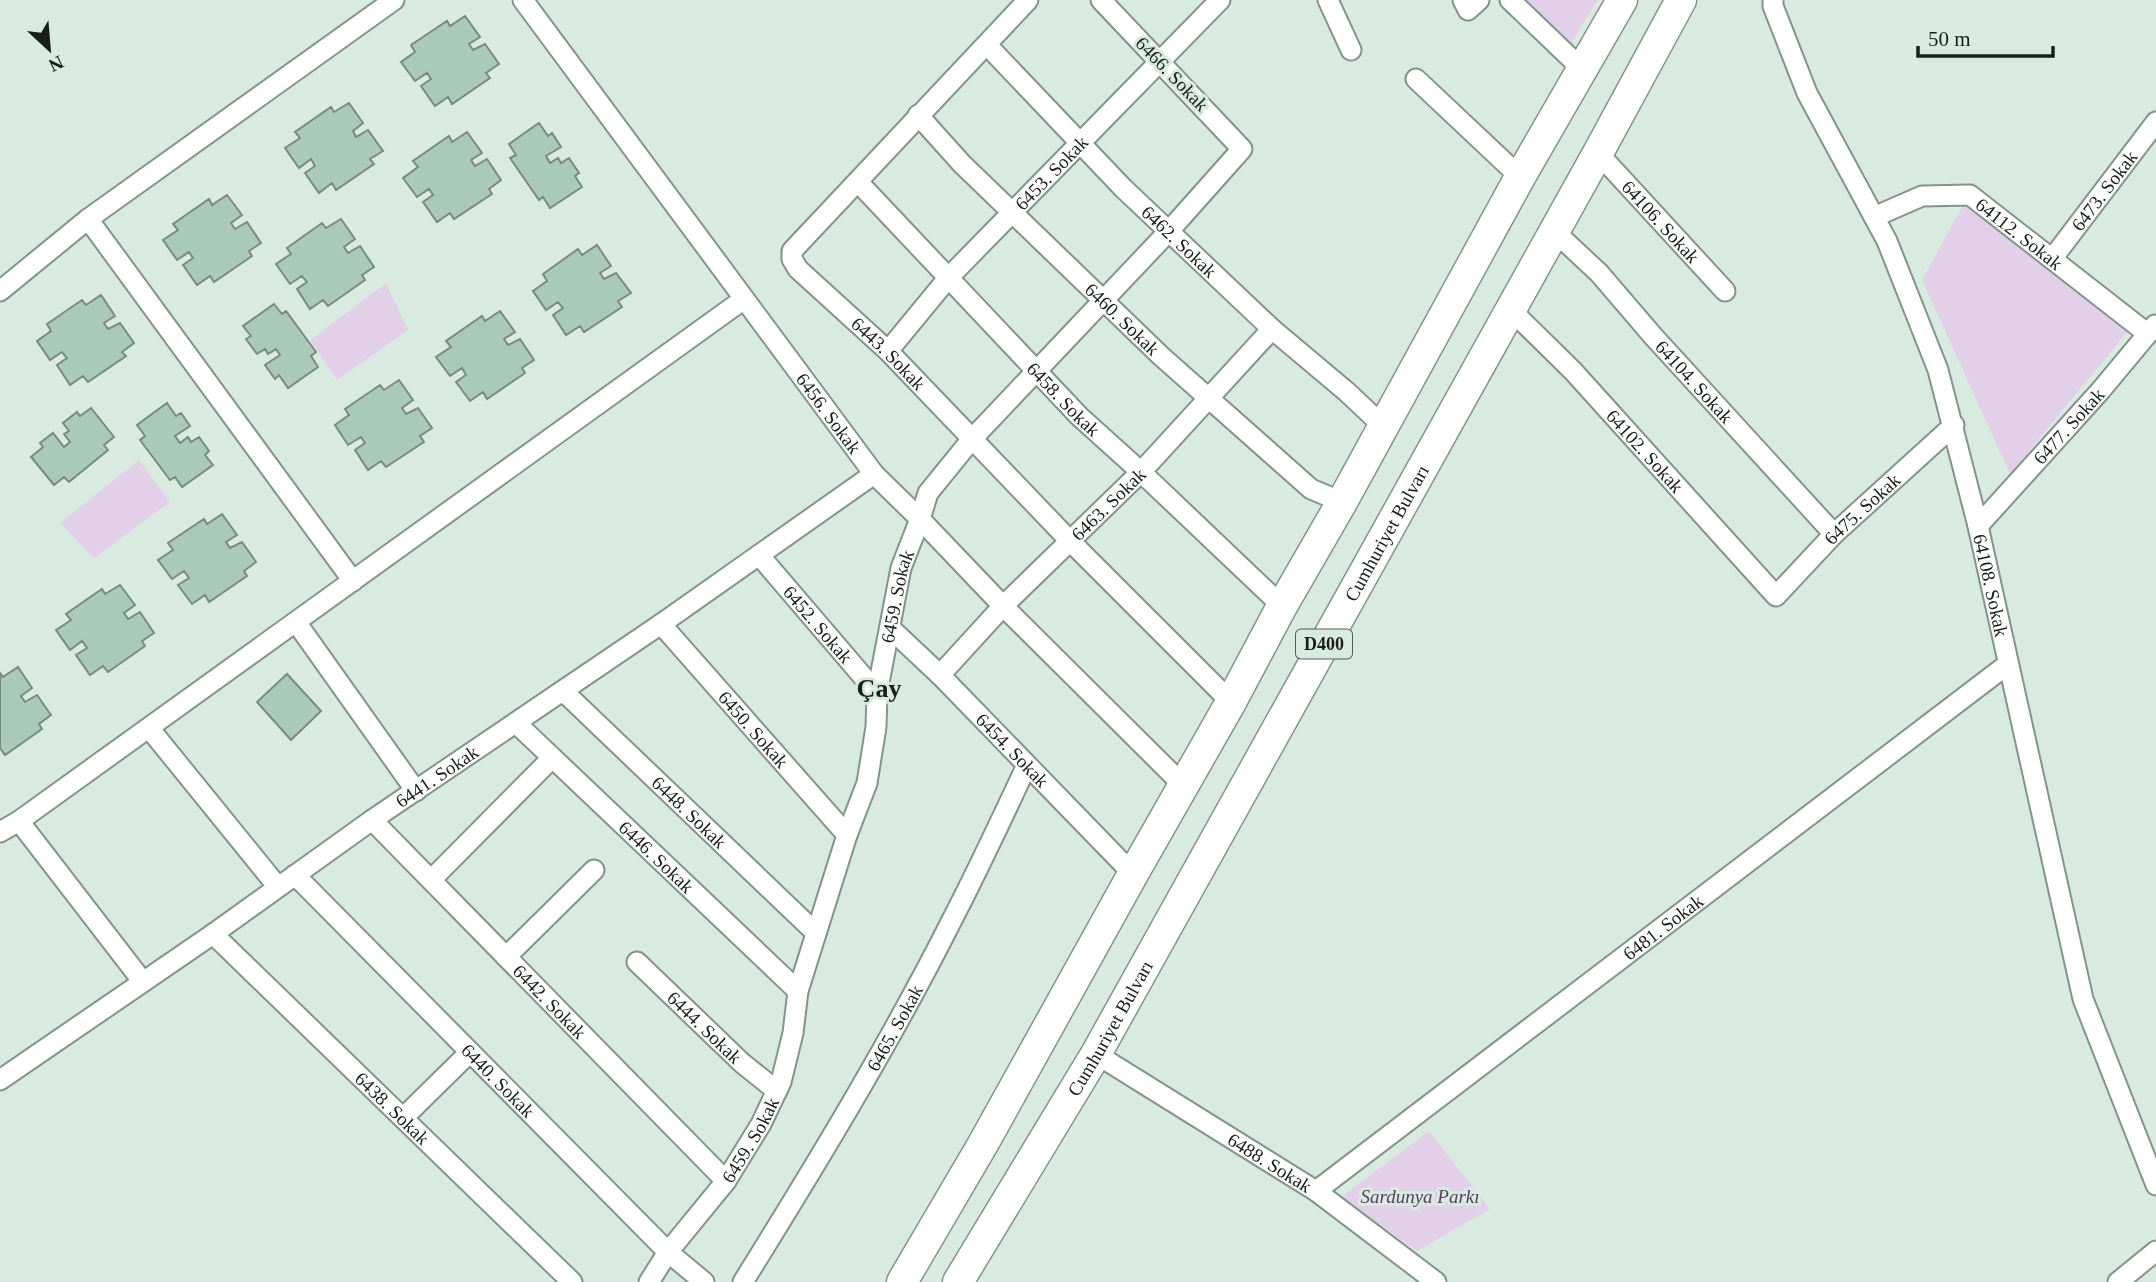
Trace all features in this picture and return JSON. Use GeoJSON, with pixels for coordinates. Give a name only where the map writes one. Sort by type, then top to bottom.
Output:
{"type":"FeatureCollection","features":[{"type":"Feature","properties":{"kind":"highway","name":"D400"},"geometry":{"type":"LineString","coordinates":[[902,1282],[983,1144],[1231,702],[1520,177],[1622,0]]}},
{"type":"Feature","properties":{"kind":"highway","name":"Cumhuriyet Bulvarı"},"geometry":{"type":"LineString","coordinates":[[958,1282],[1096,1054],[1681,0]]}},
{"type":"Feature","properties":{"kind":"street"},"geometry":{"type":"LineString","coordinates":[[0,291],[88,219],[394,0]]}},
{"type":"Feature","properties":{"kind":"street","name":"6456. Sokak"},"geometry":{"type":"LineString","coordinates":[[523,0],[874,474],[1183,785]]}},
{"type":"Feature","properties":{"kind":"street","name":"6443. Sokak"},"geometry":{"type":"LineString","coordinates":[[1028,0],[792,251],[792,259],[798,269],[888,351],[971,440],[1231,702]]}},
{"type":"Feature","properties":{"kind":"street","name":"6466. Sokak"},"geometry":{"type":"LineString","coordinates":[[1101,0],[1242,149]]}},
{"type":"Feature","properties":{"kind":"street","name":"6453. Sokak"},"geometry":{"type":"LineString","coordinates":[[888,351],[949,277],[1220,0]]}},
{"type":"Feature","properties":{"kind":"street"},"geometry":{"type":"LineString","coordinates":[[1328,0],[1351,50]]}},
{"type":"Feature","properties":{"kind":"street"},"geometry":{"type":"LineString","coordinates":[[1510,0],[1583,70]]}},
{"type":"Feature","properties":{"kind":"street","name":"64108. Sokak"},"geometry":{"type":"LineString","coordinates":[[1771,2],[1807,93],[1887,241],[1938,370],[1978,526],[2083,999],[2156,1185]]}},
{"type":"Feature","properties":{"kind":"street","name":"6462. Sokak"},"geometry":{"type":"LineString","coordinates":[[987,45],[1124,188],[1272,329],[1383,425]]}},
{"type":"Feature","properties":{"kind":"street"},"geometry":{"type":"LineString","coordinates":[[1416,79],[1520,177]]}},
{"type":"Feature","properties":{"kind":"street","name":"6460. Sokak"},"geometry":{"type":"LineString","coordinates":[[918,115],[962,164],[1208,400],[1311,489],[1342,502]]}},
{"type":"Feature","properties":{"kind":"street","name":"6473. Sokak"},"geometry":{"type":"LineString","coordinates":[[2052,259],[2156,122]]}},
{"type":"Feature","properties":{"kind":"street","name":"6459. Sokak"},"geometry":{"type":"LineString","coordinates":[[649,1282],[668,1252],[726,1181],[761,1124],[781,1082],[793,1033],[798,991],[847,835],[867,783],[876,727],[877,693],[901,568],[928,494],[971,440],[1169,231],[1242,149]]}},
{"type":"Feature","properties":{"kind":"street","name":"64106. Sokak"},"geometry":{"type":"LineString","coordinates":[[1598,153],[1725,291]]}},
{"type":"Feature","properties":{"kind":"street","name":"6458. Sokak"},"geometry":{"type":"LineString","coordinates":[[858,182],[1079,416],[1142,472],[1282,606]]}},
{"type":"Feature","properties":{"kind":"street","name":"64112. Sokak"},"geometry":{"type":"LineString","coordinates":[[1874,217],[1922,196],[1970,195],[2052,259],[2152,329]]}},
{"type":"Feature","properties":{"kind":"street"},"geometry":{"type":"LineString","coordinates":[[88,219],[352,581]]}},
{"type":"Feature","properties":{"kind":"street","name":"64104. Sokak"},"geometry":{"type":"LineString","coordinates":[[1554,231],[1599,273],[1834,534]]}},
{"type":"Feature","properties":{"kind":"street"},"geometry":{"type":"LineString","coordinates":[[0,832],[149,728],[744,299]]}},
{"type":"Feature","properties":{"kind":"street","name":"64102. Sokak"},"geometry":{"type":"LineString","coordinates":[[1510,309],[1573,371],[1776,597]]}},
{"type":"Feature","properties":{"kind":"street","name":"6463. Sokak"},"geometry":{"type":"LineString","coordinates":[[940,675],[1003,606],[1142,472],[1272,329]]}},
{"type":"Feature","properties":{"kind":"street","name":"6477. Sokak"},"geometry":{"type":"LineString","coordinates":[[1978,526],[2101,390],[2152,329]]}},
{"type":"Feature","properties":{"kind":"street","name":"6475. Sokak"},"geometry":{"type":"LineString","coordinates":[[1776,597],[1834,534],[1954,425]]}},
{"type":"Feature","properties":{"kind":"street","name":"6441. Sokak"},"geometry":{"type":"LineString","coordinates":[[0,1080],[874,474]]}},
{"type":"Feature","properties":{"kind":"street","name":"6452. Sokak"},"geometry":{"type":"LineString","coordinates":[[759,555],[877,693]]}},
{"type":"Feature","properties":{"kind":"street"},"geometry":{"type":"LineString","coordinates":[[296,622],[415,791]]}},
{"type":"Feature","properties":{"kind":"street","name":"6450. Sokak"},"geometry":{"type":"LineString","coordinates":[[661,624],[847,835]]}},
{"type":"Feature","properties":{"kind":"street","name":"6454. Sokak"},"geometry":{"type":"LineString","coordinates":[[890,628],[940,675],[1133,874]]}},
{"type":"Feature","properties":{"kind":"street","name":"6481. Sokak"},"geometry":{"type":"LineString","coordinates":[[1316,1191],[2008,664]]}},
{"type":"Feature","properties":{"kind":"street","name":"6448. Sokak"},"geometry":{"type":"LineString","coordinates":[[564,691],[816,933]]}},
{"type":"Feature","properties":{"kind":"street","name":"6446. Sokak"},"geometry":{"type":"LineString","coordinates":[[516,723],[798,991]]}},
{"type":"Feature","properties":{"kind":"street"},"geometry":{"type":"LineString","coordinates":[[149,728],[278,887]]}},
{"type":"Feature","properties":{"kind":"street"},"geometry":{"type":"LineString","coordinates":[[431,880],[552,758]]}},
{"type":"Feature","properties":{"kind":"street","name":"6465. Sokak"},"geometry":{"type":"LineString","coordinates":[[743,1282],[802,1188],[880,1054],[953,919],[1027,765]]}},
{"type":"Feature","properties":{"kind":"street","name":"6442. Sokak"},"geometry":{"type":"LineString","coordinates":[[372,820],[726,1181]]}},
{"type":"Feature","properties":{"kind":"street"},"geometry":{"type":"LineString","coordinates":[[19,821],[143,982]]}},
{"type":"Feature","properties":{"kind":"street"},"geometry":{"type":"LineString","coordinates":[[506,957],[594,870]]}},
{"type":"Feature","properties":{"kind":"street","name":"6440. Sokak"},"geometry":{"type":"LineString","coordinates":[[295,875],[668,1252],[704,1282]]}},
{"type":"Feature","properties":{"kind":"street","name":"6438. Sokak"},"geometry":{"type":"LineString","coordinates":[[213,934],[572,1282]]}},
{"type":"Feature","properties":{"kind":"street","name":"6444. Sokak"},"geometry":{"type":"LineString","coordinates":[[637,962],[742,1063],[777,1091]]}},
{"type":"Feature","properties":{"kind":"street"},"geometry":{"type":"LineString","coordinates":[[403,1118],[470,1052]]}},
{"type":"Feature","properties":{"kind":"street","name":"6488. Sokak"},"geometry":{"type":"LineString","coordinates":[[1096,1054],[1316,1191],[1436,1282]]}},
{"type":"Feature","properties":{"kind":"street"},"geometry":{"type":"LineString","coordinates":[[2118,1282],[2156,1251]]}},
{"type":"Feature","properties":{"kind":"green space"},"geometry":{"type":"Polygon","coordinates":[[[1517,0],[1597,0],[1568,49],[1517,0]]]}},
{"type":"Feature","properties":{"kind":"green space"},"geometry":{"type":"Polygon","coordinates":[[[1966,200],[2128,331],[2010,474],[1922,280],[1966,200]]]}},
{"type":"Feature","properties":{"kind":"green space"},"geometry":{"type":"Polygon","coordinates":[[[386,283],[408,330],[337,380],[310,340],[386,283]]]}},
{"type":"Feature","properties":{"kind":"green space"},"geometry":{"type":"Polygon","coordinates":[[[139,460],[170,502],[94,558],[60,523],[139,460]]]}},
{"type":"Feature","properties":{"kind":"green space","name":"Sardunya Parkı"},"geometry":{"type":"Polygon","coordinates":[[[1429,1131],[1490,1209],[1417,1251],[1341,1197],[1429,1131]]]}},
{"type":"Feature","properties":{"kind":"building"},"geometry":{"type":"Polygon","coordinates":[[[465,16],[480,37],[469,44],[473,50],[485,44],[499,64],[486,73],[490,78],[452,104],[448,97],[435,106],[421,86],[431,79],[427,73],[415,81],[401,62],[415,52],[411,45],[447,21],[450,26],[465,16]]]}},
{"type":"Feature","properties":{"kind":"building"},"geometry":{"type":"Polygon","coordinates":[[[349,103],[363,123],[353,131],[356,137],[368,130],[383,151],[370,159],[374,164],[336,190],[332,183],[319,193],[305,173],[315,166],[311,159],[299,168],[285,148],[300,138],[295,132],[331,107],[334,112],[349,103]]]}},
{"type":"Feature","properties":{"kind":"building"},"geometry":{"type":"Polygon","coordinates":[[[539,123],[548,136],[552,133],[561,147],[546,156],[550,163],[558,158],[561,163],[569,158],[579,173],[575,176],[582,187],[550,208],[543,197],[539,200],[510,158],[516,155],[509,144],[539,123]]]}},
{"type":"Feature","properties":{"kind":"building"},"geometry":{"type":"Polygon","coordinates":[[[467,132],[482,153],[471,160],[475,166],[487,159],[501,180],[489,189],[492,194],[454,219],[450,213],[437,222],[423,202],[433,195],[429,189],[417,197],[403,178],[418,167],[413,161],[449,136],[452,142],[467,132]]]}},
{"type":"Feature","properties":{"kind":"building"},"geometry":{"type":"Polygon","coordinates":[[[227,195],[242,215],[231,223],[235,229],[247,222],[261,243],[249,251],[252,256],[214,282],[210,276],[197,285],[183,265],[193,258],[189,252],[177,260],[163,240],[178,230],[173,224],[209,199],[212,205],[227,195]]]}},
{"type":"Feature","properties":{"kind":"building"},"geometry":{"type":"Polygon","coordinates":[[[341,219],[355,239],[344,247],[348,253],[360,246],[374,267],[362,275],[365,280],[328,306],[323,300],[310,309],[297,289],[307,282],[302,276],[290,284],[276,264],[291,254],[287,248],[322,223],[326,228],[341,219]]]}},
{"type":"Feature","properties":{"kind":"building"},"geometry":{"type":"Polygon","coordinates":[[[597,245],[611,266],[600,273],[604,279],[616,273],[631,293],[618,301],[622,307],[584,332],[580,326],[566,335],[553,315],[563,308],[558,302],[546,310],[533,291],[547,281],[543,274],[578,249],[582,255],[597,245]]]}},
{"type":"Feature","properties":{"kind":"building"},"geometry":{"type":"Polygon","coordinates":[[[101,295],[115,316],[104,323],[108,329],[120,323],[134,343],[122,352],[126,356],[88,382],[83,376],[70,385],[57,365],[67,358],[62,352],[50,360],[37,341],[51,331],[47,324],[82,300],[86,305],[101,295]]]}},
{"type":"Feature","properties":{"kind":"building"},"geometry":{"type":"Polygon","coordinates":[[[274,304],[282,314],[286,311],[316,352],[311,356],[318,367],[288,388],[279,375],[275,379],[265,365],[280,355],[276,349],[268,354],[265,349],[257,354],[246,339],[251,336],[243,326],[274,304]]]}},
{"type":"Feature","properties":{"kind":"building"},"geometry":{"type":"Polygon","coordinates":[[[500,311],[515,332],[504,339],[508,345],[520,339],[534,360],[522,368],[525,373],[487,399],[483,392],[470,401],[456,382],[466,375],[462,368],[450,376],[436,357],[451,347],[446,341],[482,316],[485,321],[500,311]]]}},
{"type":"Feature","properties":{"kind":"building"},"geometry":{"type":"Polygon","coordinates":[[[399,380],[413,400],[402,408],[406,414],[418,408],[432,428],[420,436],[424,442],[386,467],[381,461],[368,470],[355,450],[365,443],[361,437],[348,445],[335,425],[349,415],[345,409],[380,385],[384,390],[399,380]]]}},
{"type":"Feature","properties":{"kind":"building"},"geometry":{"type":"Polygon","coordinates":[[[167,403],[176,416],[181,413],[190,426],[175,436],[180,443],[188,437],[191,442],[199,437],[209,451],[205,455],[213,465],[182,487],[175,477],[170,480],[140,440],[145,436],[137,425],[167,403]]]}},
{"type":"Feature","properties":{"kind":"building"},"geometry":{"type":"Polygon","coordinates":[[[91,408],[114,437],[104,445],[108,450],[69,482],[64,477],[54,485],[31,457],[43,447],[40,443],[53,433],[64,447],[70,442],[64,434],[69,431],[63,423],[77,412],[80,416],[91,408]]]}},
{"type":"Feature","properties":{"kind":"building"},"geometry":{"type":"Polygon","coordinates":[[[222,514],[237,535],[226,542],[230,548],[242,542],[256,562],[244,571],[247,576],[209,602],[205,595],[192,604],[178,585],[189,578],[184,571],[172,579],[158,560],[173,550],[168,543],[204,519],[207,524],[222,514]]]}},
{"type":"Feature","properties":{"kind":"building"},"geometry":{"type":"Polygon","coordinates":[[[120,585],[135,605],[124,613],[128,619],[140,612],[154,633],[142,641],[145,646],[108,672],[103,666],[90,675],[76,655],[87,648],[82,641],[70,650],[56,630],[71,620],[66,614],[102,589],[105,594],[120,585]]]}},
{"type":"Feature","properties":{"kind":"building"},"geometry":{"type":"Polygon","coordinates":[[[18,667],[32,688],[21,696],[25,702],[37,695],[51,715],[39,724],[42,729],[5,755],[0,748],[0,673],[3,677],[18,667]]]}},
{"type":"Feature","properties":{"kind":"building"},"geometry":{"type":"Polygon","coordinates":[[[287,674],[321,711],[291,740],[257,702],[287,674]]]}},
{"type":"Feature","properties":{"kind":"district","name":"Çay"},"geometry":{"type":"Point","coordinates":[879,688]}}]}
